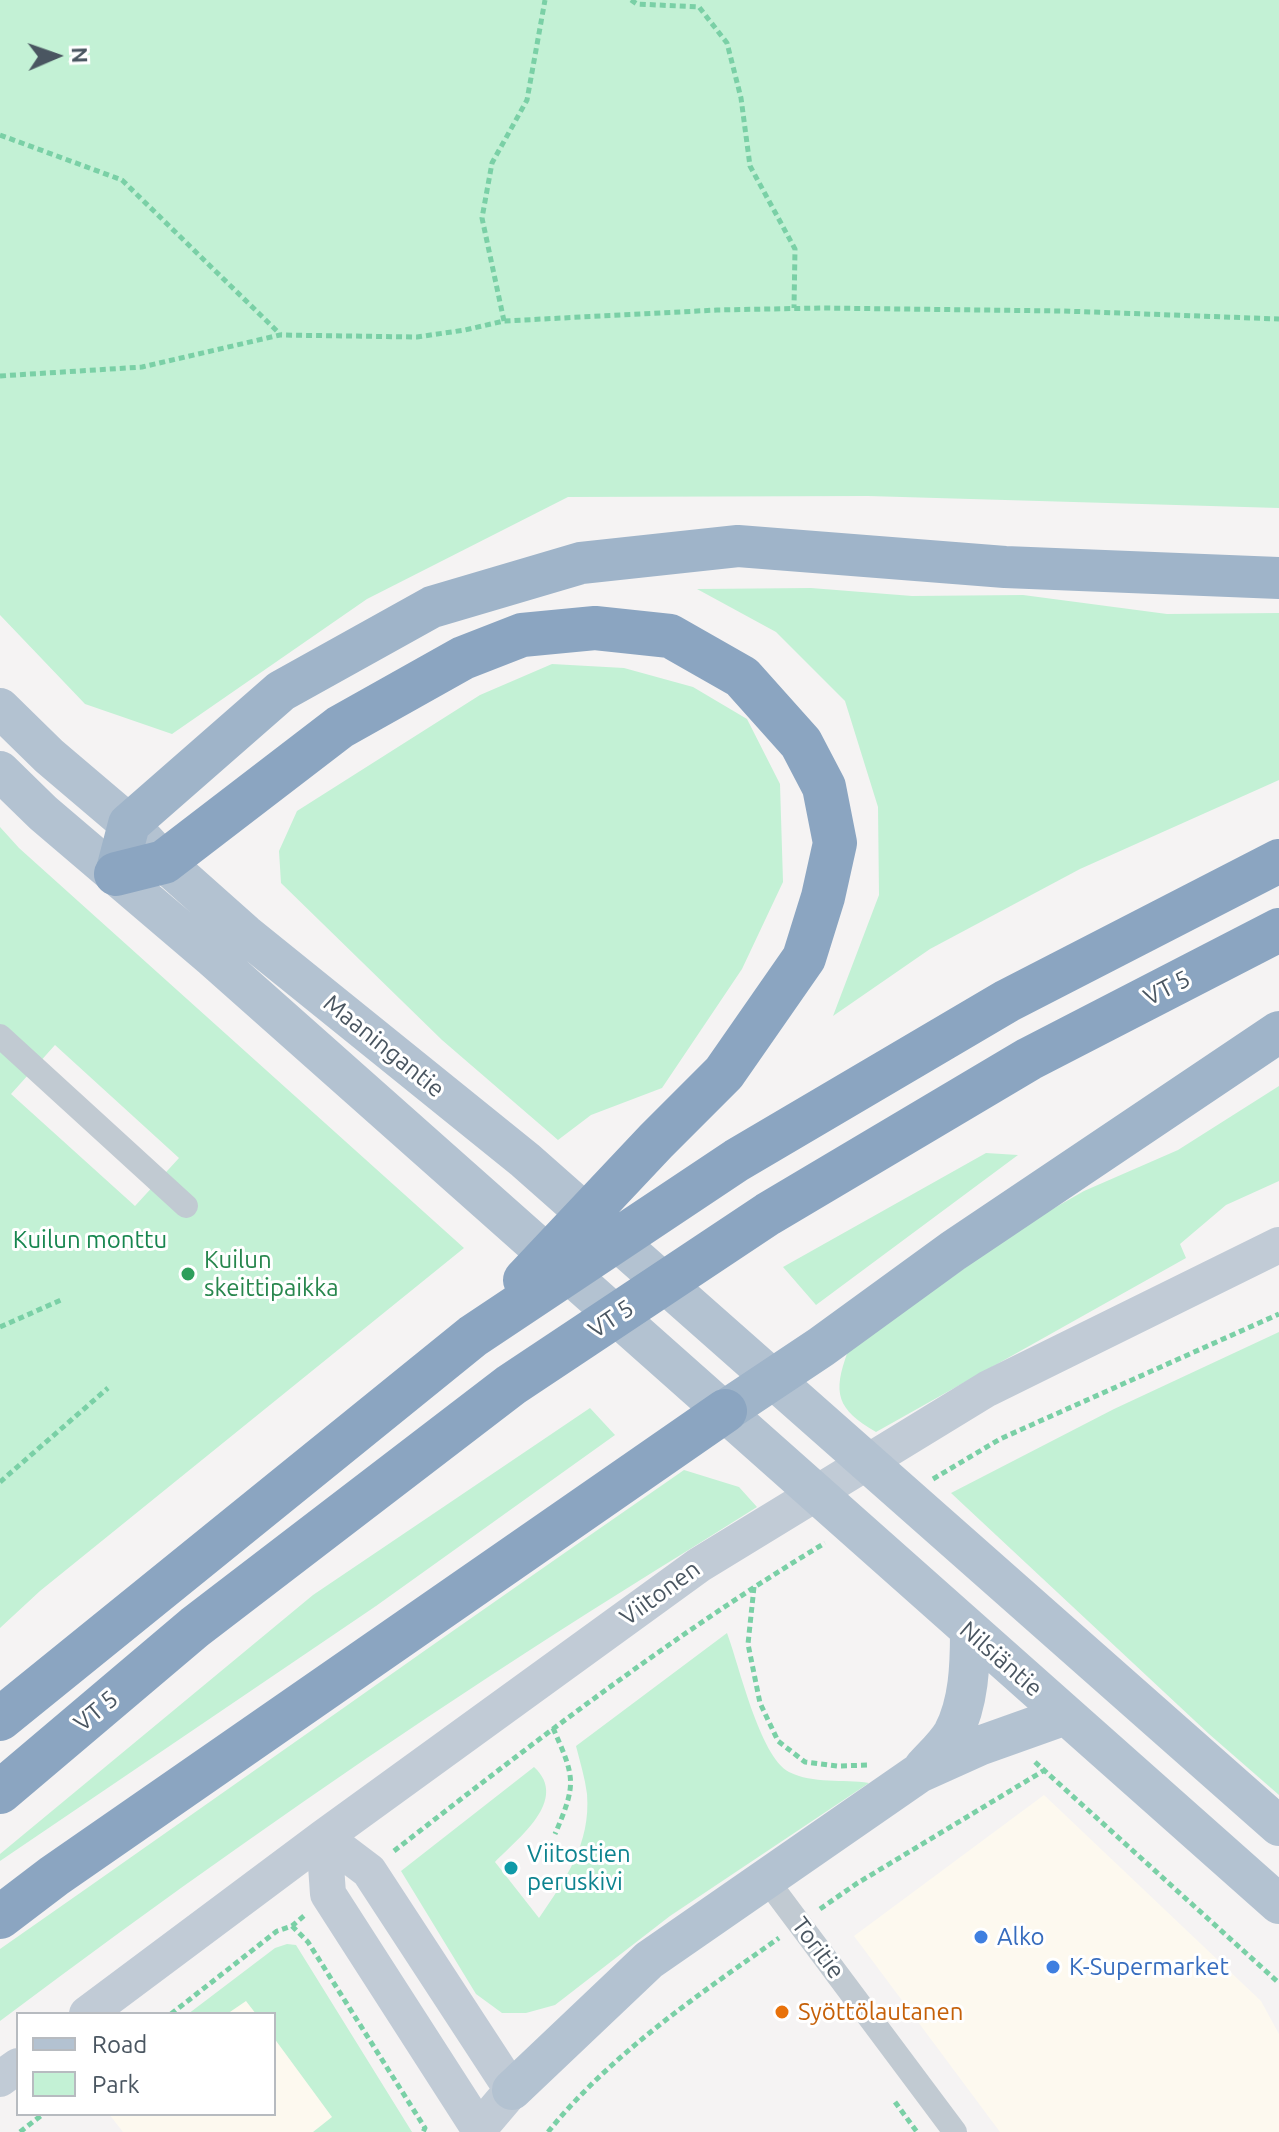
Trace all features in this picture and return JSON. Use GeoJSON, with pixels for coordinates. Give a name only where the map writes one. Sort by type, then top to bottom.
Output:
{"type":"FeatureCollection","features":[{"type":"Feature","properties":{"kind":"highway"},"geometry":{"type":"LineString","coordinates":[[473,1336],[724,1073],[804,958],[823,897],[835,843],[824,787],[801,743],[742,677],[670,636],[595,628],[522,635],[463,658],[340,727],[164,862],[116,874],[129,824],[281,691],[432,607],[581,563],[738,546],[1005,567],[1279,578]]}},
{"type":"Feature","properties":{"kind":"highway"},"geometry":{"type":"LineString","coordinates":[[0,1719],[473,1336],[737,1160],[1007,1001],[1279,861]]}},
{"type":"Feature","properties":{"kind":"highway","name":"VT 5"},"geometry":{"type":"LineString","coordinates":[[0,1792],[195,1627],[511,1385],[768,1214],[1015,1067],[1279,930]]}},
{"type":"Feature","properties":{"kind":"highway"},"geometry":{"type":"LineString","coordinates":[[0,1917],[67,1867],[953,1251],[1279,1032]]}},
{"type":"Feature","properties":{"kind":"main road","name":"Maaningantie"},"geometry":{"type":"LineString","coordinates":[[0,708],[245,934],[525,1160],[774,1378]]}},
{"type":"Feature","properties":{"kind":"main road","name":"Maaningantie"},"geometry":{"type":"LineString","coordinates":[[0,771],[43,813],[116,874],[688,1382],[725,1411]]}},
{"type":"Feature","properties":{"kind":"main road","name":"Viitonen"},"geometry":{"type":"LineString","coordinates":[[90,2012],[324,1837],[699,1565],[987,1389],[1279,1245]]}},
{"type":"Feature","properties":{"kind":"main road"},"geometry":{"type":"LineString","coordinates":[[774,1378],[1279,1826]]}},
{"type":"Feature","properties":{"kind":"main road","name":"Nilsiäntie"},"geometry":{"type":"LineString","coordinates":[[725,1411],[1279,1904]]}},
{"type":"Feature","properties":{"kind":"main road"},"geometry":{"type":"LineString","coordinates":[[919,1773],[952,1734],[962,1708],[969,1667],[970,1632]]}},
{"type":"Feature","properties":{"kind":"main road"},"geometry":{"type":"LineString","coordinates":[[324,1837],[328,1894],[478,2131],[512,2090],[649,1960],[919,1773],[1009,1734],[1066,1715]]}},
{"type":"Feature","properties":{"kind":"main road"},"geometry":{"type":"LineString","coordinates":[[324,1837],[369,1871],[512,2090]]}},
{"type":"Feature","properties":{"kind":"street"},"geometry":{"type":"LineString","coordinates":[[0,1036],[186,1206]]}},
{"type":"Feature","properties":{"kind":"street","name":"Toritie"},"geometry":{"type":"LineString","coordinates":[[766,1879],[955,2132]]}},
{"type":"Feature","properties":{"kind":"path"},"geometry":{"type":"LineString","coordinates":[[504,321],[482,218],[492,163],[527,100],[545,0]]}},
{"type":"Feature","properties":{"kind":"path"},"geometry":{"type":"LineString","coordinates":[[631,0],[637,4],[699,7],[727,43],[741,98],[750,166],[795,249],[794,308]]}},
{"type":"Feature","properties":{"kind":"path"},"geometry":{"type":"LineString","coordinates":[[0,135],[122,180],[280,335]]}},
{"type":"Feature","properties":{"kind":"path"},"geometry":{"type":"LineString","coordinates":[[0,376],[142,367],[280,335],[417,337],[504,321],[794,308],[1064,311],[1279,319]]}},
{"type":"Feature","properties":{"kind":"path"},"geometry":{"type":"LineString","coordinates":[[0,1327],[61,1300]]}},
{"type":"Feature","properties":{"kind":"path"},"geometry":{"type":"LineString","coordinates":[[932,1480],[1000,1439],[1279,1314]]}},
{"type":"Feature","properties":{"kind":"path"},"geometry":{"type":"LineString","coordinates":[[0,1482],[108,1388]]}},
{"type":"Feature","properties":{"kind":"path"},"geometry":{"type":"LineString","coordinates":[[369,1871],[553,1728],[754,1586],[836,1537]]}},
{"type":"Feature","properties":{"kind":"path"},"geometry":{"type":"LineString","coordinates":[[754,1586],[748,1644],[760,1703],[778,1741],[805,1762],[837,1766],[870,1765],[881,1759]]}},
{"type":"Feature","properties":{"kind":"path"},"geometry":{"type":"LineString","coordinates":[[553,1728],[568,1762],[572,1784],[555,1834]]}},
{"type":"Feature","properties":{"kind":"path"},"geometry":{"type":"LineString","coordinates":[[1009,1734],[1043,1771],[1279,1983]]}},
{"type":"Feature","properties":{"kind":"path"},"geometry":{"type":"LineString","coordinates":[[174,2012],[277,1931],[292,1926],[328,1894]]}},
{"type":"Feature","properties":{"kind":"path"},"geometry":{"type":"LineString","coordinates":[[292,1926],[308,1942],[424,2130],[432,2132]]}},
{"type":"Feature","properties":{"kind":"path"},"geometry":{"type":"LineString","coordinates":[[20,2132],[40,2116]]}},
{"type":"Feature","properties":{"kind":"shaded area","name":"K-Supermarket"},"geometry":{"type":"Polygon","coordinates":[[[1044,1795],[1261,2001],[1279,2034],[1279,2132],[1000,2132],[854,1936],[1044,1795]]]}},
{"type":"Feature","properties":{"kind":"shaded area"},"geometry":{"type":"Polygon","coordinates":[[[266,1977],[388,2132],[123,2132],[111,2116],[276,2116],[276,2012],[216,2012],[266,1977]]]}},
{"type":"Feature","properties":{"kind":"green space"},"geometry":{"type":"Polygon","coordinates":[[[0,0],[1279,0],[1279,508],[868,496],[568,497],[367,599],[172,734],[85,704],[0,615],[0,0]]]}},
{"type":"Feature","properties":{"kind":"green space"},"geometry":{"type":"Polygon","coordinates":[[[811,588],[912,596],[1023,595],[1167,614],[1279,613],[1279,780],[1080,869],[930,949],[833,1016],[879,895],[878,807],[845,701],[776,632],[697,589],[811,588]]]}},
{"type":"Feature","properties":{"kind":"green space"},"geometry":{"type":"Polygon","coordinates":[[[552,664],[624,668],[693,687],[747,719],[780,784],[783,882],[742,969],[662,1088],[591,1115],[558,1140],[442,1040],[281,883],[279,851],[297,811],[480,695],[552,664]]]}},
{"type":"Feature","properties":{"kind":"green space","name":"Kuilun monttu"},"geometry":{"type":"Polygon","coordinates":[[[0,827],[19,848],[464,1248],[40,1591],[0,1628],[0,827]],[[55,1045],[11,1094],[135,1206],[179,1158],[55,1045]]]}},
{"type":"Feature","properties":{"kind":"green space"},"geometry":{"type":"Polygon","coordinates":[[[1279,1086],[1279,1181],[1226,1205],[1180,1244],[1186,1258],[876,1432],[846,1408],[841,1399],[840,1379],[848,1351],[1028,1223],[1084,1191],[1178,1150],[1279,1086]]]}},
{"type":"Feature","properties":{"kind":"green space"},"geometry":{"type":"Polygon","coordinates":[[[986,1153],[1018,1155],[816,1305],[783,1267],[986,1153]]]}},
{"type":"Feature","properties":{"kind":"green space"},"geometry":{"type":"Polygon","coordinates":[[[1279,1332],[1279,1795],[1209,1734],[951,1493],[1114,1409],[1279,1332]]]}},
{"type":"Feature","properties":{"kind":"green space"},"geometry":{"type":"Polygon","coordinates":[[[590,1408],[615,1435],[376,1606],[0,1861],[0,1854],[313,1595],[590,1408]]]}},
{"type":"Feature","properties":{"kind":"green space"},"geometry":{"type":"Polygon","coordinates":[[[684,1470],[739,1487],[757,1507],[523,1654],[365,1759],[181,1888],[0,2021],[0,1949],[684,1470]]]}},
{"type":"Feature","properties":{"kind":"green space"},"geometry":{"type":"Polygon","coordinates":[[[727,1633],[760,1730],[779,1763],[798,1776],[869,1783],[670,1916],[555,2005],[526,2013],[502,2013],[476,1994],[401,1871],[534,1767],[544,1780],[546,1793],[543,1805],[526,1831],[495,1862],[539,1918],[567,1875],[585,1829],[587,1794],[576,1746],[727,1633]]]}},
{"type":"Feature","properties":{"kind":"green space"},"geometry":{"type":"Polygon","coordinates":[[[296,1945],[412,2132],[313,2132],[332,2117],[276,2041],[276,2012],[254,2012],[246,2001],[230,2012],[191,2012],[275,1948],[296,1945]]]}},
{"type":"Feature","properties":{"kind":"place","name":"Kuilun skeittipaikka"},"geometry":{"type":"Point","coordinates":[188,1274]}},
{"type":"Feature","properties":{"kind":"place","name":"Viitostien peruskivi"},"geometry":{"type":"Point","coordinates":[511,1868]}},
{"type":"Feature","properties":{"kind":"place","name":"Alko"},"geometry":{"type":"Point","coordinates":[981,1937]}},
{"type":"Feature","properties":{"kind":"place","name":"K-Supermarket"},"geometry":{"type":"Point","coordinates":[1053,1967]}},
{"type":"Feature","properties":{"kind":"place","name":"Syöttölautanen"},"geometry":{"type":"Point","coordinates":[782,2012]}}]}
